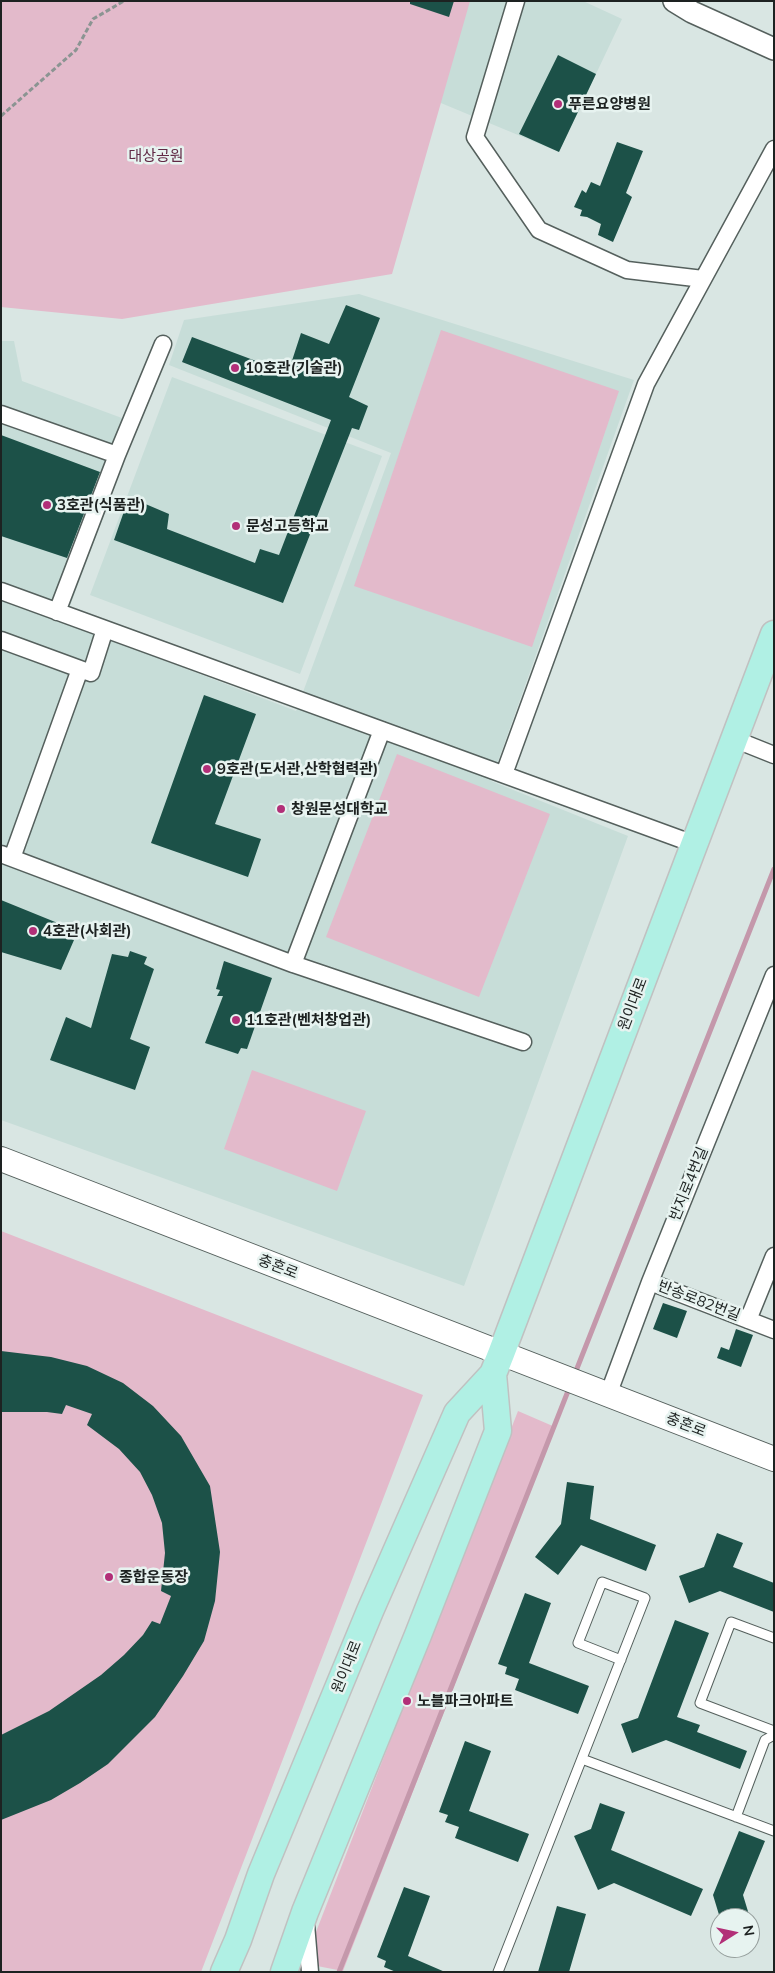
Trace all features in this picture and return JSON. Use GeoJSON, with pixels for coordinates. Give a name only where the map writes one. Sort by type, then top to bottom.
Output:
{"type":"FeatureCollection","features":[{"type":"Feature","properties":{"kind":"main road","name":"원이대로"},"geometry":{"type":"LineString","coordinates":[[224,1972],[262,1874],[370,1611],[457,1413],[497,1364],[774,634]]}},
{"type":"Feature","properties":{"kind":"main road","name":"충혼로"},"geometry":{"type":"LineString","coordinates":[[1,1159],[497,1364],[555,1376],[774,1459]]}},
{"type":"Feature","properties":{"kind":"main road","name":"원이대로"},"geometry":{"type":"LineString","coordinates":[[284,1972],[305,1912],[418,1635],[498,1431],[497,1364]]}},
{"type":"Feature","properties":{"kind":"street"},"geometry":{"type":"LineString","coordinates":[[516,1],[475,137],[539,230],[627,270],[703,279]]}},
{"type":"Feature","properties":{"kind":"street"},"geometry":{"type":"LineString","coordinates":[[674,1],[692,12],[774,49]]}},
{"type":"Feature","properties":{"kind":"street"},"geometry":{"type":"LineString","coordinates":[[504,774],[646,384],[774,149]]}},
{"type":"Feature","properties":{"kind":"street"},"geometry":{"type":"LineString","coordinates":[[57,612],[117,454],[163,344]]}},
{"type":"Feature","properties":{"kind":"street"},"geometry":{"type":"LineString","coordinates":[[1,414],[117,454]]}},
{"type":"Feature","properties":{"kind":"street"},"geometry":{"type":"LineString","coordinates":[[1,591],[694,844]]}},
{"type":"Feature","properties":{"kind":"street"},"geometry":{"type":"LineString","coordinates":[[1,640],[91,673],[105,629]]}},
{"type":"Feature","properties":{"kind":"street"},"geometry":{"type":"LineString","coordinates":[[80,669],[7,856],[293,964],[523,1042]]}},
{"type":"Feature","properties":{"kind":"street"},"geometry":{"type":"LineString","coordinates":[[293,964],[382,730]]}},
{"type":"Feature","properties":{"kind":"street"},"geometry":{"type":"LineString","coordinates":[[734,738],[774,755]]}},
{"type":"Feature","properties":{"kind":"street","name":"반지로4번길"},"geometry":{"type":"LineString","coordinates":[[603,1394],[774,974]]}},
{"type":"Feature","properties":{"kind":"street","name":"반송로82번길"},"geometry":{"type":"LineString","coordinates":[[748,1320],[774,1256]]}},
{"type":"Feature","properties":{"kind":"street","name":"반송로82번길"},"geometry":{"type":"LineString","coordinates":[[650,1282],[774,1330]]}},
{"type":"Feature","properties":{"kind":"street"},"geometry":{"type":"LineString","coordinates":[[305,1912],[310,1972]]}},
{"type":"Feature","properties":{"kind":"lane"},"geometry":{"type":"LineString","coordinates":[[498,1972],[621,1660],[645,1598],[602,1582],[578,1643],[621,1660]]}},
{"type":"Feature","properties":{"kind":"lane"},"geometry":{"type":"LineString","coordinates":[[774,1638],[731,1622],[700,1703],[774,1733]]}},
{"type":"Feature","properties":{"kind":"lane"},"geometry":{"type":"LineString","coordinates":[[736,1817],[765,1740],[774,1733]]}},
{"type":"Feature","properties":{"kind":"lane"},"geometry":{"type":"LineString","coordinates":[[582,1758],[774,1831]]}},
{"type":"Feature","properties":{"kind":"path"},"geometry":{"type":"LineString","coordinates":[[1,116],[76,50],[93,19],[124,1]]}},
{"type":"Feature","properties":{"kind":"shaded area"},"geometry":{"type":"Polygon","coordinates":[[[454,1],[583,1],[622,19],[559,152],[424,96],[454,1]]]}},
{"type":"Feature","properties":{"kind":"shaded area","name":"창원문성대학교"},"geometry":{"type":"Polygon","coordinates":[[[359,294],[634,380],[491,781],[628,836],[464,1286],[1,1120],[1,341],[14,341],[22,381],[138,424],[64,622],[296,711],[391,453],[169,365],[184,320],[359,294]]]}},
{"type":"Feature","properties":{"kind":"shaded area","name":"문성고등학교"},"geometry":{"type":"Polygon","coordinates":[[[172,377],[382,456],[300,674],[90,595],[172,377]]]}},
{"type":"Feature","properties":{"kind":"green space","name":"대상공원"},"geometry":{"type":"Polygon","coordinates":[[[1,1],[470,1],[392,274],[122,319],[1,307],[1,1]]]}},
{"type":"Feature","properties":{"kind":"green space"},"geometry":{"type":"Polygon","coordinates":[[[441,330],[619,391],[532,647],[354,586],[441,330]]]}},
{"type":"Feature","properties":{"kind":"green space"},"geometry":{"type":"Polygon","coordinates":[[[397,754],[550,814],[479,997],[326,937],[397,754]]]}},
{"type":"Feature","properties":{"kind":"green space"},"geometry":{"type":"Polygon","coordinates":[[[252,1070],[366,1111],[337,1191],[224,1149],[252,1070]]]}},
{"type":"Feature","properties":{"kind":"green space"},"geometry":{"type":"Polygon","coordinates":[[[1,1231],[423,1395],[201,1972],[1,1972],[1,1231]]]}},
{"type":"Feature","properties":{"kind":"green space"},"geometry":{"type":"Polygon","coordinates":[[[518,1411],[555,1427],[343,1971],[317,1966],[309,1950],[518,1411]]]}},
{"type":"Feature","properties":{"kind":"building"},"geometry":{"type":"Polygon","coordinates":[[[410,1],[454,1],[449,17],[410,4],[410,1]]]}},
{"type":"Feature","properties":{"kind":"building","name":"푸른요양병원"},"geometry":{"type":"Polygon","coordinates":[[[558,55],[596,74],[559,152],[519,134],[558,55]]]}},
{"type":"Feature","properties":{"kind":"building"},"geometry":{"type":"Polygon","coordinates":[[[617,142],[643,151],[626,193],[632,197],[613,242],[598,235],[601,224],[587,217],[580,216],[582,210],[574,207],[582,190],[586,193],[591,182],[600,186],[617,142]]]}},
{"type":"Feature","properties":{"kind":"building"},"geometry":{"type":"Polygon","coordinates":[[[346,305],[380,318],[349,397],[368,406],[359,430],[352,428],[283,603],[114,540],[129,497],[169,514],[167,529],[255,563],[260,549],[279,555],[331,420],[182,362],[192,337],[288,373],[301,333],[329,344],[346,305]]]}},
{"type":"Feature","properties":{"kind":"building","name":"3호관(식품관)"},"geometry":{"type":"Polygon","coordinates":[[[1,435],[100,472],[67,558],[1,536],[1,435]]]}},
{"type":"Feature","properties":{"kind":"building","name":"9호관(도서관,산학협력관)"},"geometry":{"type":"Polygon","coordinates":[[[204,695],[256,714],[215,824],[261,839],[248,877],[151,843],[204,695]]]}},
{"type":"Feature","properties":{"kind":"building","name":"4호관(사회관)"},"geometry":{"type":"Polygon","coordinates":[[[1,900],[65,926],[63,936],[74,940],[61,970],[1,952],[1,900]]]}},
{"type":"Feature","properties":{"kind":"building"},"geometry":{"type":"Polygon","coordinates":[[[130,951],[147,957],[144,964],[154,969],[130,1039],[150,1047],[135,1090],[50,1060],[66,1017],[91,1028],[112,954],[128,957],[130,951]]]}},
{"type":"Feature","properties":{"kind":"building","name":"11호관(벤처창업관)"},"geometry":{"type":"Polygon","coordinates":[[[224,961],[272,978],[247,1049],[241,1048],[238,1054],[205,1043],[223,996],[217,996],[220,990],[216,989],[224,961]]]}},
{"type":"Feature","properties":{"kind":"building"},"geometry":{"type":"Polygon","coordinates":[[[663,1303],[687,1311],[677,1338],[653,1329],[663,1303]]]}},
{"type":"Feature","properties":{"kind":"building"},"geometry":{"type":"Polygon","coordinates":[[[736,1329],[753,1335],[741,1367],[717,1358],[721,1347],[729,1350],[736,1329]]]}},
{"type":"Feature","properties":{"kind":"building"},"geometry":{"type":"Polygon","coordinates":[[[1,1351],[51,1357],[87,1366],[123,1383],[153,1406],[181,1436],[210,1486],[220,1552],[215,1601],[204,1641],[155,1717],[108,1764],[80,1783],[51,1800],[1,1820],[1,1735],[49,1711],[101,1675],[143,1635],[152,1621],[160,1624],[171,1596],[161,1591],[165,1553],[162,1523],[152,1495],[140,1472],[119,1449],[87,1425],[92,1414],[66,1405],[62,1414],[47,1412],[1,1412],[1,1351]]]}},
{"type":"Feature","properties":{"kind":"building"},"geometry":{"type":"Polygon","coordinates":[[[567,1482],[594,1486],[590,1519],[656,1545],[646,1571],[581,1545],[558,1575],[535,1557],[561,1524],[567,1482]]]}},
{"type":"Feature","properties":{"kind":"building"},"geometry":{"type":"Polygon","coordinates":[[[717,1533],[743,1543],[733,1567],[774,1583],[774,1612],[720,1591],[689,1603],[679,1576],[704,1567],[717,1533]]]}},
{"type":"Feature","properties":{"kind":"building"},"geometry":{"type":"Polygon","coordinates":[[[525,1593],[551,1603],[529,1663],[589,1686],[578,1714],[515,1690],[519,1679],[505,1674],[507,1667],[498,1664],[525,1593]]]}},
{"type":"Feature","properties":{"kind":"building"},"geometry":{"type":"Polygon","coordinates":[[[675,1620],[709,1633],[677,1717],[700,1725],[697,1732],[747,1751],[740,1769],[666,1740],[632,1753],[621,1724],[638,1718],[675,1620]]]}},
{"type":"Feature","properties":{"kind":"building"},"geometry":{"type":"Polygon","coordinates":[[[465,1741],[491,1751],[469,1811],[529,1834],[518,1862],[455,1838],[459,1827],[445,1822],[448,1815],[439,1812],[465,1741]]]}},
{"type":"Feature","properties":{"kind":"building"},"geometry":{"type":"Polygon","coordinates":[[[600,1803],[625,1812],[611,1850],[703,1889],[691,1916],[614,1883],[598,1890],[574,1836],[591,1829],[600,1803]]]}},
{"type":"Feature","properties":{"kind":"building"},"geometry":{"type":"Polygon","coordinates":[[[739,1831],[765,1841],[743,1895],[747,1908],[717,1908],[713,1895],[739,1831]]]}},
{"type":"Feature","properties":{"kind":"building"},"geometry":{"type":"Polygon","coordinates":[[[404,1887],[430,1896],[408,1956],[445,1972],[396,1972],[384,1967],[386,1961],[377,1957],[404,1887]]]}},
{"type":"Feature","properties":{"kind":"building"},"geometry":{"type":"Polygon","coordinates":[[[557,1906],[586,1914],[569,1972],[538,1972],[557,1906]]]}},
{"type":"Feature","properties":{"kind":"waterway"},"geometry":{"type":"LineString","coordinates":[[574,1376],[774,869]]}},
{"type":"Feature","properties":{"kind":"waterway"},"geometry":{"type":"LineString","coordinates":[[339,1972],[570,1386]]}},
{"type":"Feature","properties":{"kind":"place","name":"푸른요양병원"},"geometry":{"type":"Point","coordinates":[558,104]}},
{"type":"Feature","properties":{"kind":"place","name":"10호관(기술관)"},"geometry":{"type":"Point","coordinates":[235,368]}},
{"type":"Feature","properties":{"kind":"place","name":"3호관(식품관)"},"geometry":{"type":"Point","coordinates":[47,505]}},
{"type":"Feature","properties":{"kind":"place","name":"문성고등학교"},"geometry":{"type":"Point","coordinates":[236,526]}},
{"type":"Feature","properties":{"kind":"place","name":"9호관(도서관,산학협력관)"},"geometry":{"type":"Point","coordinates":[207,769]}},
{"type":"Feature","properties":{"kind":"place","name":"창원문성대학교"},"geometry":{"type":"Point","coordinates":[281,809]}},
{"type":"Feature","properties":{"kind":"place","name":"4호관(사회관)"},"geometry":{"type":"Point","coordinates":[33,931]}},
{"type":"Feature","properties":{"kind":"place","name":"11호관(벤처창업관)"},"geometry":{"type":"Point","coordinates":[236,1020]}},
{"type":"Feature","properties":{"kind":"place","name":"종합운동장"},"geometry":{"type":"Point","coordinates":[109,1577]}},
{"type":"Feature","properties":{"kind":"place","name":"노블파크아파트"},"geometry":{"type":"Point","coordinates":[407,1701]}}]}
